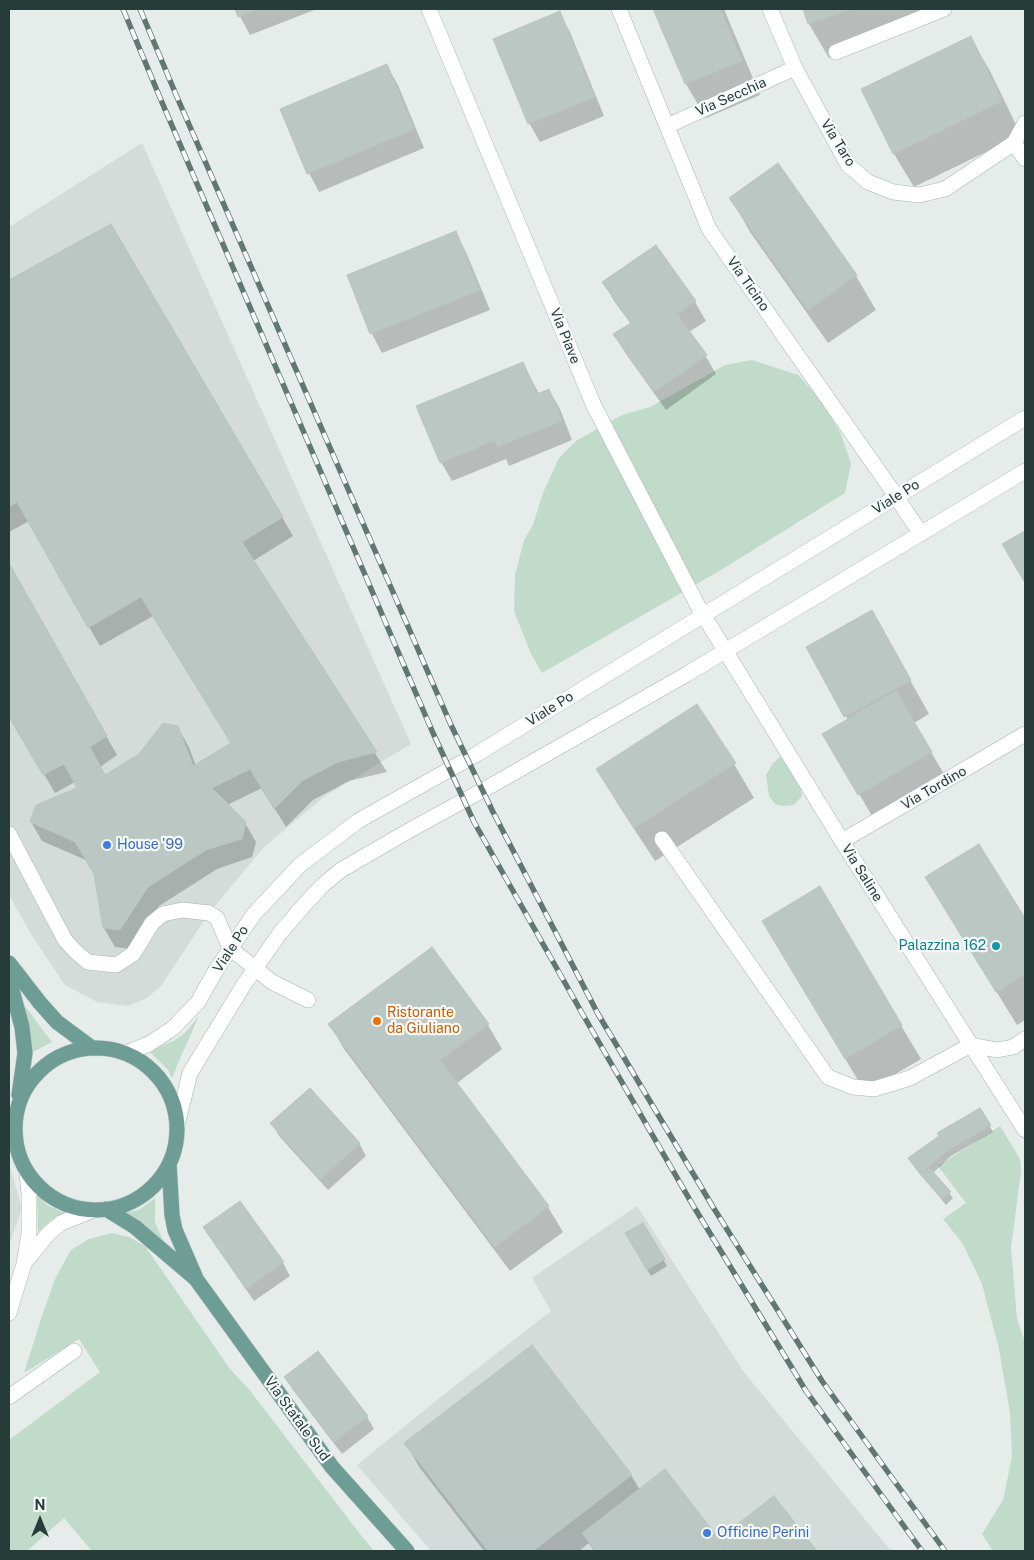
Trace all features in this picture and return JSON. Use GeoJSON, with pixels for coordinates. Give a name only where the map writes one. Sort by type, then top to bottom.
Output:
{"type":"FeatureCollection","features":[{"type":"Feature","properties":{"kind":"main road"},"geometry":{"type":"LineString","coordinates":[[9,963],[57,1022],[92,1048]]}},
{"type":"Feature","properties":{"kind":"main road"},"geometry":{"type":"LineString","coordinates":[[9,978],[22,1027],[25,1053],[17,1108],[14,1130],[16,1145],[27,1173],[40,1188],[56,1200],[74,1207],[100,1210],[125,1205],[143,1195],[158,1181],[169,1164],[176,1146],[177,1125],[173,1102],[162,1082],[146,1065],[126,1053],[92,1048],[72,1051],[53,1060],[37,1073],[24,1089],[17,1108]]}},
{"type":"Feature","properties":{"kind":"main road"},"geometry":{"type":"LineString","coordinates":[[169,1164],[172,1216],[175,1230],[196,1279]]}},
{"type":"Feature","properties":{"kind":"main road"},"geometry":{"type":"LineString","coordinates":[[100,1210],[135,1227],[196,1279]]}},
{"type":"Feature","properties":{"kind":"main road","name":"Via Statale Sud"},"geometry":{"type":"LineString","coordinates":[[196,1279],[332,1467],[407,1551]]}},
{"type":"Feature","properties":{"kind":"street","name":"Via Piave"},"geometry":{"type":"LineString","coordinates":[[430,9],[594,406],[703,614],[726,651]]}},
{"type":"Feature","properties":{"kind":"street","name":"Via Ticino"},"geometry":{"type":"LineString","coordinates":[[619,9],[709,229],[921,534]]}},
{"type":"Feature","properties":{"kind":"street","name":"Via Taro"},"geometry":{"type":"LineString","coordinates":[[770,9],[795,68],[848,165],[868,182],[893,192],[919,195],[945,189],[1014,143]]}},
{"type":"Feature","properties":{"kind":"street"},"geometry":{"type":"LineString","coordinates":[[836,52],[944,9]]}},
{"type":"Feature","properties":{"kind":"street","name":"Via Secchia"},"geometry":{"type":"LineString","coordinates":[[667,126],[795,68]]}},
{"type":"Feature","properties":{"kind":"street"},"geometry":{"type":"LineString","coordinates":[[1025,123],[1014,143],[1025,159]]}},
{"type":"Feature","properties":{"kind":"street","name":"Viale Po"},"geometry":{"type":"LineString","coordinates":[[126,1053],[149,1044],[174,1028],[198,1002],[230,948],[254,914],[300,865],[358,821],[477,754],[1025,418]]}},
{"type":"Feature","properties":{"kind":"street"},"geometry":{"type":"LineString","coordinates":[[177,1125],[190,1073],[255,969],[280,933],[306,903],[341,870],[726,651],[1025,471]]}},
{"type":"Feature","properties":{"kind":"street","name":"Via Saline"},"geometry":{"type":"LineString","coordinates":[[726,651],[842,841],[1025,1130]]}},
{"type":"Feature","properties":{"kind":"street","name":"Via Tordino"},"geometry":{"type":"LineString","coordinates":[[842,841],[1025,734]]}},
{"type":"Feature","properties":{"kind":"street"},"geometry":{"type":"LineString","coordinates":[[9,834],[65,940],[88,962],[116,965],[132,954],[152,923],[163,914],[182,910],[210,913],[217,918],[230,948],[272,982],[308,1000]]}},
{"type":"Feature","properties":{"kind":"street"},"geometry":{"type":"LineString","coordinates":[[662,840],[828,1077],[853,1087],[874,1089],[910,1078],[971,1045],[997,1050],[1013,1047],[1025,1040]]}},
{"type":"Feature","properties":{"kind":"street"},"geometry":{"type":"LineString","coordinates":[[9,1314],[24,1264],[29,1234],[27,1173]]}},
{"type":"Feature","properties":{"kind":"street"},"geometry":{"type":"LineString","coordinates":[[24,1264],[48,1234],[61,1223],[100,1210]]}},
{"type":"Feature","properties":{"kind":"street"},"geometry":{"type":"LineString","coordinates":[[9,1396],[74,1351]]}},
{"type":"Feature","properties":{"kind":"shaded area"},"geometry":{"type":"Polygon","coordinates":[[[142,143],[411,744],[325,796],[264,847],[209,913],[161,986],[147,998],[128,1006],[97,1002],[65,985],[31,934],[9,895],[9,227],[142,143]]]}},
{"type":"Feature","properties":{"kind":"shaded area"},"geometry":{"type":"Polygon","coordinates":[[[9,1164],[22,1208],[9,1246],[9,1164]]]}},
{"type":"Feature","properties":{"kind":"shaded area"},"geometry":{"type":"Polygon","coordinates":[[[637,1206],[743,1371],[891,1551],[431,1551],[357,1465],[551,1311],[532,1278],[637,1206]]]}},
{"type":"Feature","properties":{"kind":"green space"},"geometry":{"type":"Polygon","coordinates":[[[752,360],[798,375],[821,400],[841,434],[851,464],[845,493],[721,570],[542,673],[531,654],[514,611],[515,575],[524,540],[533,525],[543,493],[559,458],[576,441],[622,415],[650,407],[725,365],[752,360]]]}},
{"type":"Feature","properties":{"kind":"green space"},"geometry":{"type":"Polygon","coordinates":[[[781,756],[800,785],[802,796],[794,805],[782,806],[775,804],[769,796],[766,775],[773,763],[781,756]]]}},
{"type":"Feature","properties":{"kind":"green space"},"geometry":{"type":"Polygon","coordinates":[[[18,997],[52,1042],[33,1052],[18,997]]]}},
{"type":"Feature","properties":{"kind":"green space"},"geometry":{"type":"Polygon","coordinates":[[[199,1016],[172,1078],[168,1070],[149,1051],[175,1040],[186,1032],[199,1016]]]}},
{"type":"Feature","properties":{"kind":"green space"},"geometry":{"type":"Polygon","coordinates":[[[1000,1126],[1020,1159],[1021,1171],[1011,1248],[1017,1319],[1025,1342],[1025,1551],[993,1551],[982,1534],[1003,1500],[1012,1457],[1010,1413],[999,1349],[982,1284],[963,1244],[943,1219],[966,1203],[938,1166],[1000,1126]]]}},
{"type":"Feature","properties":{"kind":"green space"},"geometry":{"type":"Polygon","coordinates":[[[37,1194],[47,1205],[65,1213],[51,1220],[38,1232],[37,1194]]]}},
{"type":"Feature","properties":{"kind":"green space"},"geometry":{"type":"Polygon","coordinates":[[[155,1198],[155,1222],[165,1245],[145,1225],[124,1213],[139,1210],[155,1198]]]}},
{"type":"Feature","properties":{"kind":"green space"},"geometry":{"type":"Polygon","coordinates":[[[112,1233],[129,1237],[145,1246],[230,1369],[248,1388],[374,1551],[92,1551],[64,1518],[27,1551],[9,1551],[9,1440],[100,1372],[79,1339],[24,1373],[42,1316],[55,1279],[71,1250],[89,1239],[112,1233]]]}},
{"type":"Feature","properties":{"kind":"building"},"geometry":{"type":"Polygon","coordinates":[[[235,9],[258,9],[238,17],[235,9]]]}},
{"type":"Feature","properties":{"kind":"building"},"geometry":{"type":"Polygon","coordinates":[[[653,9],[720,9],[742,61],[685,84],[653,9]]]}},
{"type":"Feature","properties":{"kind":"building"},"geometry":{"type":"Polygon","coordinates":[[[803,9],[851,9],[808,24],[803,9]]]}},
{"type":"Feature","properties":{"kind":"building"},"geometry":{"type":"Polygon","coordinates":[[[560,11],[595,97],[528,124],[493,39],[560,11]]]}},
{"type":"Feature","properties":{"kind":"building"},"geometry":{"type":"Polygon","coordinates":[[[971,36],[1002,101],[893,154],[861,89],[971,36]]]}},
{"type":"Feature","properties":{"kind":"building"},"geometry":{"type":"Polygon","coordinates":[[[387,64],[414,129],[307,174],[280,109],[387,64]]]}},
{"type":"Feature","properties":{"kind":"building"},"geometry":{"type":"Polygon","coordinates":[[[778,163],[857,275],[808,310],[729,198],[778,163]]]}},
{"type":"Feature","properties":{"kind":"building"},"geometry":{"type":"Polygon","coordinates":[[[111,224],[283,517],[242,542],[377,752],[338,762],[302,781],[274,809],[250,769],[212,788],[246,822],[242,839],[206,850],[148,887],[120,930],[103,928],[94,874],[75,842],[30,822],[36,805],[77,788],[64,764],[43,775],[9,717],[9,563],[107,736],[90,747],[105,775],[139,754],[163,723],[178,726],[193,766],[231,743],[141,597],[88,628],[17,502],[9,507],[9,280],[111,224]]]}},
{"type":"Feature","properties":{"kind":"building"},"geometry":{"type":"Polygon","coordinates":[[[456,231],[480,290],[370,334],[347,275],[456,231]]]}},
{"type":"Feature","properties":{"kind":"building"},"geometry":{"type":"Polygon","coordinates":[[[656,245],[696,301],[677,314],[707,355],[654,392],[613,334],[631,323],[602,282],[656,245]]]}},
{"type":"Feature","properties":{"kind":"building"},"geometry":{"type":"Polygon","coordinates":[[[523,362],[537,394],[549,389],[562,421],[497,447],[495,440],[440,463],[416,406],[523,362]]]}},
{"type":"Feature","properties":{"kind":"building"},"geometry":{"type":"Polygon","coordinates":[[[1025,531],[1025,583],[1002,544],[1025,531]]]}},
{"type":"Feature","properties":{"kind":"building"},"geometry":{"type":"Polygon","coordinates":[[[872,610],[911,680],[844,717],[806,647],[872,610]]]}},
{"type":"Feature","properties":{"kind":"building"},"geometry":{"type":"Polygon","coordinates":[[[896,691],[932,752],[858,795],[822,734],[896,691]]]}},
{"type":"Feature","properties":{"kind":"building"},"geometry":{"type":"Polygon","coordinates":[[[697,704],[736,763],[634,828],[596,769],[697,704]]]}},
{"type":"Feature","properties":{"kind":"building","name":"Palazzina 162"},"geometry":{"type":"Polygon","coordinates":[[[979,844],[1025,918],[1025,974],[996,992],[925,877],[979,844]]]}},
{"type":"Feature","properties":{"kind":"building"},"geometry":{"type":"Polygon","coordinates":[[[820,886],[902,1025],[845,1059],[762,921],[820,886]]]}},
{"type":"Feature","properties":{"kind":"building"},"geometry":{"type":"Polygon","coordinates":[[[432,947],[489,1024],[440,1060],[549,1206],[495,1247],[328,1024],[432,947]]]}},
{"type":"Feature","properties":{"kind":"building"},"geometry":{"type":"Polygon","coordinates":[[[310,1088],[360,1143],[320,1179],[270,1123],[310,1088]]]}},
{"type":"Feature","properties":{"kind":"building"},"geometry":{"type":"Polygon","coordinates":[[[980,1108],[991,1125],[948,1150],[937,1133],[980,1108]]]}},
{"type":"Feature","properties":{"kind":"building"},"geometry":{"type":"Polygon","coordinates":[[[939,1136],[948,1150],[920,1174],[908,1158],[939,1136]]]}},
{"type":"Feature","properties":{"kind":"building"},"geometry":{"type":"Polygon","coordinates":[[[929,1167],[951,1192],[942,1199],[920,1174],[929,1167]]]}},
{"type":"Feature","properties":{"kind":"building"},"geometry":{"type":"Polygon","coordinates":[[[240,1201],[284,1262],[246,1289],[203,1227],[240,1201]]]}},
{"type":"Feature","properties":{"kind":"building"},"geometry":{"type":"Polygon","coordinates":[[[643,1223],[665,1259],[647,1270],[625,1233],[643,1223]]]}},
{"type":"Feature","properties":{"kind":"building"},"geometry":{"type":"Polygon","coordinates":[[[532,1345],[632,1475],[533,1551],[488,1551],[404,1443],[532,1345]]]}},
{"type":"Feature","properties":{"kind":"building"},"geometry":{"type":"Polygon","coordinates":[[[318,1351],[368,1416],[334,1442],[284,1377],[318,1351]]]}},
{"type":"Feature","properties":{"kind":"building"},"geometry":{"type":"Polygon","coordinates":[[[665,1469],[709,1526],[676,1551],[596,1551],[582,1533],[665,1469]]]}},
{"type":"Feature","properties":{"kind":"building"},"geometry":{"type":"Polygon","coordinates":[[[774,1496],[817,1551],[728,1551],[718,1539],[774,1496]]]}},
{"type":"Feature","properties":{"kind":"building","name":"Officine Perini"},"geometry":{"type":"Polygon","coordinates":[[[709,1526],[728,1551],[676,1551],[709,1526]]]}},
{"type":"Feature","properties":{"kind":"railway"},"geometry":{"type":"LineString","coordinates":[[123,9],[433,733],[474,822],[694,1207],[806,1391],[922,1551]]}},
{"type":"Feature","properties":{"kind":"railway"},"geometry":{"type":"LineString","coordinates":[[140,9],[451,725],[493,812],[598,1014],[713,1207],[822,1381],[945,1551]]}},
{"type":"Feature","properties":{"kind":"place","name":"House '99"},"geometry":{"type":"Point","coordinates":[107,845]}},
{"type":"Feature","properties":{"kind":"place","name":"Palazzina 162"},"geometry":{"type":"Point","coordinates":[996,946]}},
{"type":"Feature","properties":{"kind":"place","name":"Ristorante da Giuliano"},"geometry":{"type":"Point","coordinates":[377,1021]}},
{"type":"Feature","properties":{"kind":"place","name":"Officine Perini"},"geometry":{"type":"Point","coordinates":[707,1533]}}]}
